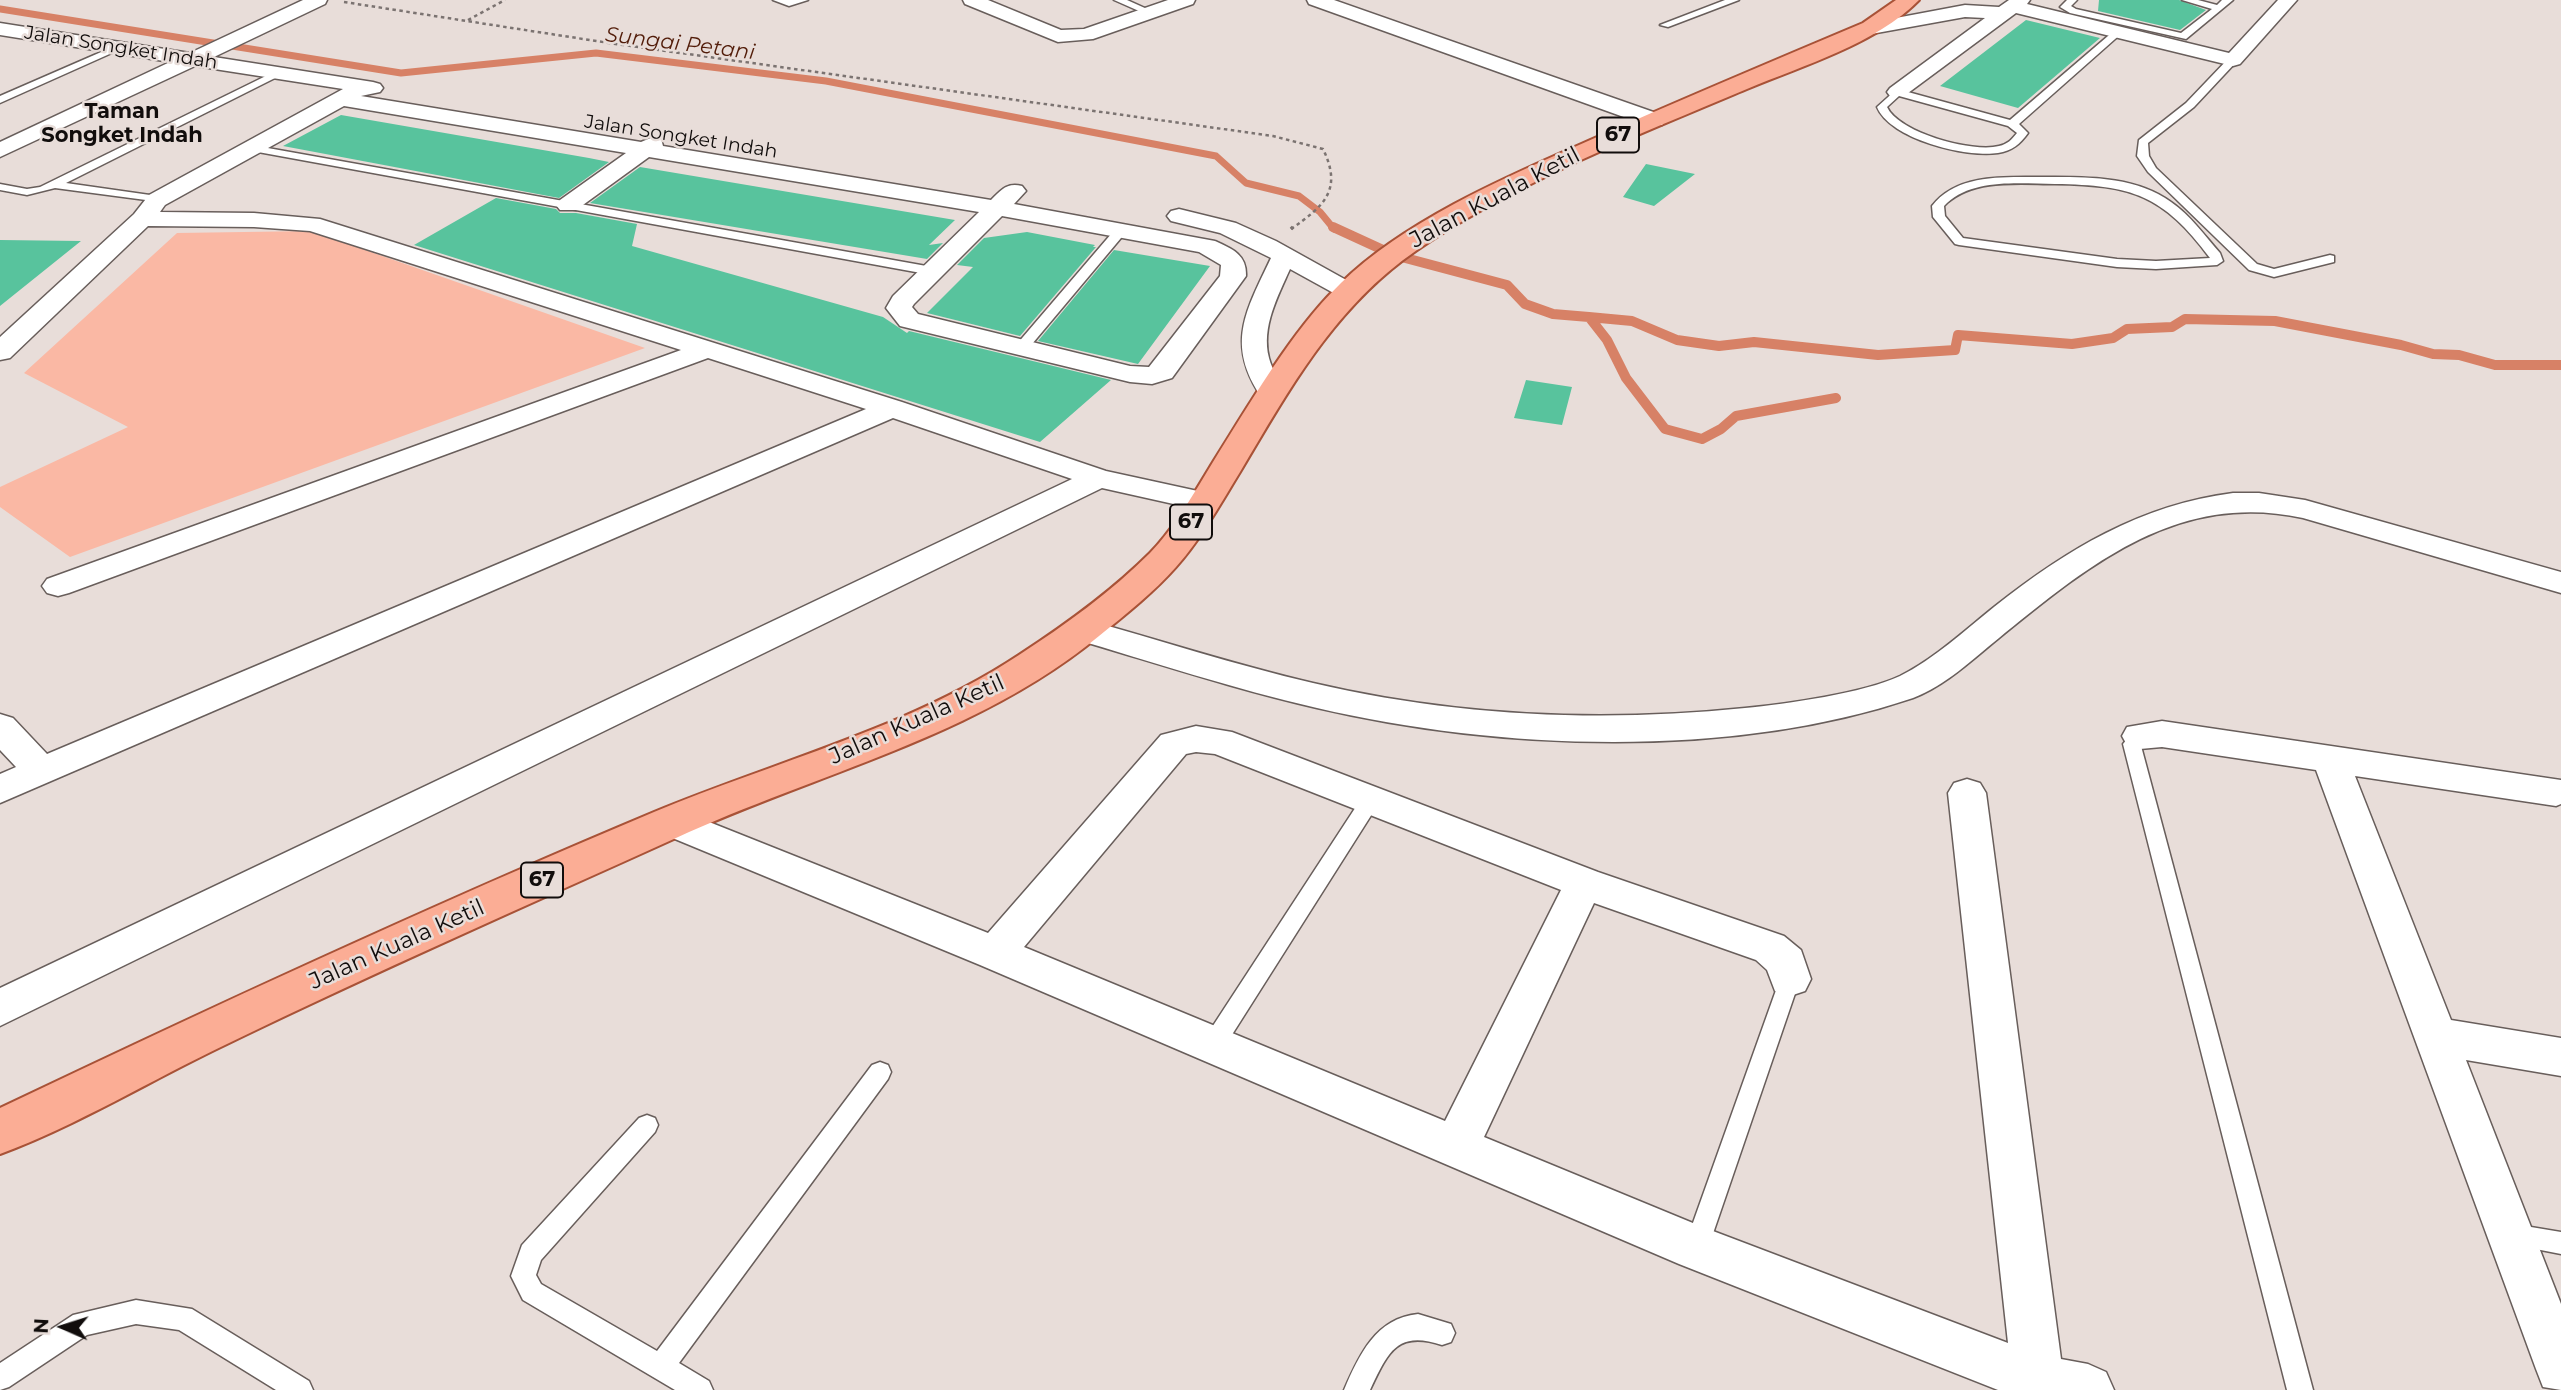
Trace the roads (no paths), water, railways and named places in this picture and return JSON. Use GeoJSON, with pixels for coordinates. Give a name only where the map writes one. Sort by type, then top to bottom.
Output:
{"type":"FeatureCollection","features":[{"type":"Feature","properties":{"kind":"main road","name":"Jalan Kuala Ketil"},"geometry":{"type":"LineString","coordinates":[[0,1132],[211,1028],[671,822],[888,737],[979,696],[1026,669],[1083,630],[1164,559],[1205,502],[1272,392],[1348,291],[1371,270],[1412,241],[1512,184],[1654,120],[1871,28],[1909,0]]}},
{"type":"Feature","properties":{"kind":"street"},"geometry":{"type":"LineString","coordinates":[[0,150],[318,0]]}},
{"type":"Feature","properties":{"kind":"street"},"geometry":{"type":"LineString","coordinates":[[972,0],[1058,36],[1072,38],[1186,0]]}},
{"type":"Feature","properties":{"kind":"street"},"geometry":{"type":"LineString","coordinates":[[1316,0],[1654,120]]}},
{"type":"Feature","properties":{"kind":"street"},"geometry":{"type":"LineString","coordinates":[[1871,28],[1965,11],[2012,6],[2233,60],[2288,0]]}},
{"type":"Feature","properties":{"kind":"street"},"geometry":{"type":"LineString","coordinates":[[1897,92],[2012,6]]}},
{"type":"Feature","properties":{"kind":"street","name":"Jalan Songket Indah"},"geometry":{"type":"LineString","coordinates":[[0,29],[118,48],[201,55],[281,73],[1149,212],[1228,228],[1348,291]]}},
{"type":"Feature","properties":{"kind":"street"},"geometry":{"type":"LineString","coordinates":[[0,51],[38,35]]}},
{"type":"Feature","properties":{"kind":"street"},"geometry":{"type":"LineString","coordinates":[[0,352],[150,209],[251,148],[364,86]]}},
{"type":"Feature","properties":{"kind":"street"},"geometry":{"type":"LineString","coordinates":[[340,99],[996,209],[1122,229],[1206,246],[1234,262],[1233,276],[1162,372],[1152,376],[1130,374],[909,320],[899,308],[902,301],[932,271],[996,209],[1014,191]]}},
{"type":"Feature","properties":{"kind":"street"},"geometry":{"type":"LineString","coordinates":[[568,205],[666,135]]}},
{"type":"Feature","properties":{"kind":"street"},"geometry":{"type":"LineString","coordinates":[[150,209],[312,224],[892,408],[1098,478],[1205,502]]}},
{"type":"Feature","properties":{"kind":"street"},"geometry":{"type":"LineString","coordinates":[[1272,392],[1255,357],[1254,330],[1261,305],[1284,256]]}},
{"type":"Feature","properties":{"kind":"street"},"geometry":{"type":"LineString","coordinates":[[58,586],[709,349]]}},
{"type":"Feature","properties":{"kind":"street"},"geometry":{"type":"LineString","coordinates":[[0,789],[892,408]]}},
{"type":"Feature","properties":{"kind":"street"},"geometry":{"type":"LineString","coordinates":[[0,1008],[1098,478]]}},
{"type":"Feature","properties":{"kind":"street"},"geometry":{"type":"LineString","coordinates":[[1083,630],[1345,702],[1415,715],[1505,726],[1612,730],[1731,721],[1841,705],[1905,688],[1944,663],[2062,572],[2107,542],[2162,519],[2204,506],[2257,502],[2315,512],[2561,583]]}},
{"type":"Feature","properties":{"kind":"street"},"geometry":{"type":"LineString","coordinates":[[0,727],[41,771]]}},
{"type":"Feature","properties":{"kind":"street"},"geometry":{"type":"LineString","coordinates":[[2140,736],[2162,734],[2556,792]]}},
{"type":"Feature","properties":{"kind":"street"},"geometry":{"type":"LineString","coordinates":[[995,953],[1174,744],[1196,739],[1219,741],[1584,883],[1770,948],[1786,962],[1790,979]]}},
{"type":"Feature","properties":{"kind":"street"},"geometry":{"type":"LineString","coordinates":[[2331,760],[2561,1369]]}},
{"type":"Feature","properties":{"kind":"street"},"geometry":{"type":"LineString","coordinates":[[1967,793],[2039,1385]]}},
{"type":"Feature","properties":{"kind":"street"},"geometry":{"type":"LineString","coordinates":[[671,822],[995,953],[1696,1248],[2039,1385],[2088,1390]]}},
{"type":"Feature","properties":{"kind":"street"},"geometry":{"type":"LineString","coordinates":[[1456,1147],[1584,883]]}},
{"type":"Feature","properties":{"kind":"street"},"geometry":{"type":"LineString","coordinates":[[2435,1036],[2561,1057]]}},
{"type":"Feature","properties":{"kind":"lane"},"geometry":{"type":"LineString","coordinates":[[778,0],[789,3],[803,0]]}},
{"type":"Feature","properties":{"kind":"lane"},"geometry":{"type":"LineString","coordinates":[[1119,0],[1151,13]]}},
{"type":"Feature","properties":{"kind":"lane"},"geometry":{"type":"LineString","coordinates":[[1665,25],[1734,0]]}},
{"type":"Feature","properties":{"kind":"lane"},"geometry":{"type":"LineString","coordinates":[[2072,0],[2065,7],[2073,11],[2175,36],[2186,36],[2228,0]]}},
{"type":"Feature","properties":{"kind":"lane"},"geometry":{"type":"LineString","coordinates":[[2187,0],[2219,8]]}},
{"type":"Feature","properties":{"kind":"lane"},"geometry":{"type":"LineString","coordinates":[[2012,124],[2118,32]]}},
{"type":"Feature","properties":{"kind":"lane"},"geometry":{"type":"LineString","coordinates":[[0,100],[118,48]]}},
{"type":"Feature","properties":{"kind":"lane"},"geometry":{"type":"LineString","coordinates":[[2233,60],[2190,105],[2143,142],[2143,156],[2152,170],[2253,267],[2274,273],[2330,259]]}},
{"type":"Feature","properties":{"kind":"lane"},"geometry":{"type":"LineString","coordinates":[[0,187],[36,192],[55,185],[281,73]]}},
{"type":"Feature","properties":{"kind":"lane"},"geometry":{"type":"LineString","coordinates":[[1897,92],[2012,124],[2023,133],[2009,146],[1986,152],[1964,150],[1912,132],[1888,119],[1882,107],[1897,92]]}},
{"type":"Feature","properties":{"kind":"lane"},"geometry":{"type":"LineString","coordinates":[[251,148],[932,271]]}},
{"type":"Feature","properties":{"kind":"lane"},"geometry":{"type":"LineString","coordinates":[[2169,205],[2216,256],[2217,261],[2156,265],[2117,263],[1968,244],[1952,235],[1939,217],[1938,206],[1944,197],[1959,189],[1986,182],[2109,183],[2142,191],[2169,205],[2189,205]]}},
{"type":"Feature","properties":{"kind":"lane"},"geometry":{"type":"LineString","coordinates":[[55,185],[150,209]]}},
{"type":"Feature","properties":{"kind":"lane"},"geometry":{"type":"LineString","coordinates":[[1021,347],[1122,229]]}},
{"type":"Feature","properties":{"kind":"lane"},"geometry":{"type":"LineString","coordinates":[[2140,736],[2132,744],[2300,1390]]}},
{"type":"Feature","properties":{"kind":"lane"},"geometry":{"type":"LineString","coordinates":[[1213,1045],[1370,801]]}},
{"type":"Feature","properties":{"kind":"lane"},"geometry":{"type":"LineString","coordinates":[[1696,1248],[1790,979]]}},
{"type":"Feature","properties":{"kind":"lane"},"geometry":{"type":"LineString","coordinates":[[661,1366],[880,1072]]}},
{"type":"Feature","properties":{"kind":"lane"},"geometry":{"type":"LineString","coordinates":[[647,1125],[531,1253],[523,1276],[532,1292],[700,1390]]}},
{"type":"Feature","properties":{"kind":"lane"},"geometry":{"type":"LineString","coordinates":[[2510,1234],[2561,1244]]}},
{"type":"Feature","properties":{"kind":"lane"},"geometry":{"type":"LineString","coordinates":[[0,1378],[82,1324],[136,1312],[183,1318],[300,1390]]}},
{"type":"Feature","properties":{"kind":"lane"},"geometry":{"type":"LineString","coordinates":[[1357,1390],[1367,1367],[1392,1334],[1416,1326],[1442,1333]]}},
{"type":"Feature","properties":{"kind":"waterway","name":"Sungai Petani"},"geometry":{"type":"LineString","coordinates":[[0,9],[401,73],[596,53],[826,81],[1216,156],[1246,183],[1299,196],[1320,212],[1334,229]]}},
{"type":"Feature","properties":{"kind":"waterway"},"geometry":{"type":"LineString","coordinates":[[1333,227],[1394,255],[1507,285],[1525,304],[1553,314],[1589,317]]}},
{"type":"Feature","properties":{"kind":"waterway"},"geometry":{"type":"LineString","coordinates":[[1589,317],[1632,321],[1677,340],[1719,346],[1754,342],[1878,355],[1955,350],[1958,335],[2072,344],[2113,338],[2127,329],[2172,327],[2185,319],[2275,321],[2401,345],[2433,354],[2459,355],[2495,365],[2561,365]]}},
{"type":"Feature","properties":{"kind":"waterway"},"geometry":{"type":"LineString","coordinates":[[1589,317],[1607,340],[1626,378],[1665,429],[1702,439],[1721,429],[1736,416],[1836,398]]}},
{"type":"Feature","properties":{"kind":"district","name":"Taman Songket Indah"},"geometry":{"type":"Point","coordinates":[122,124]}}]}
